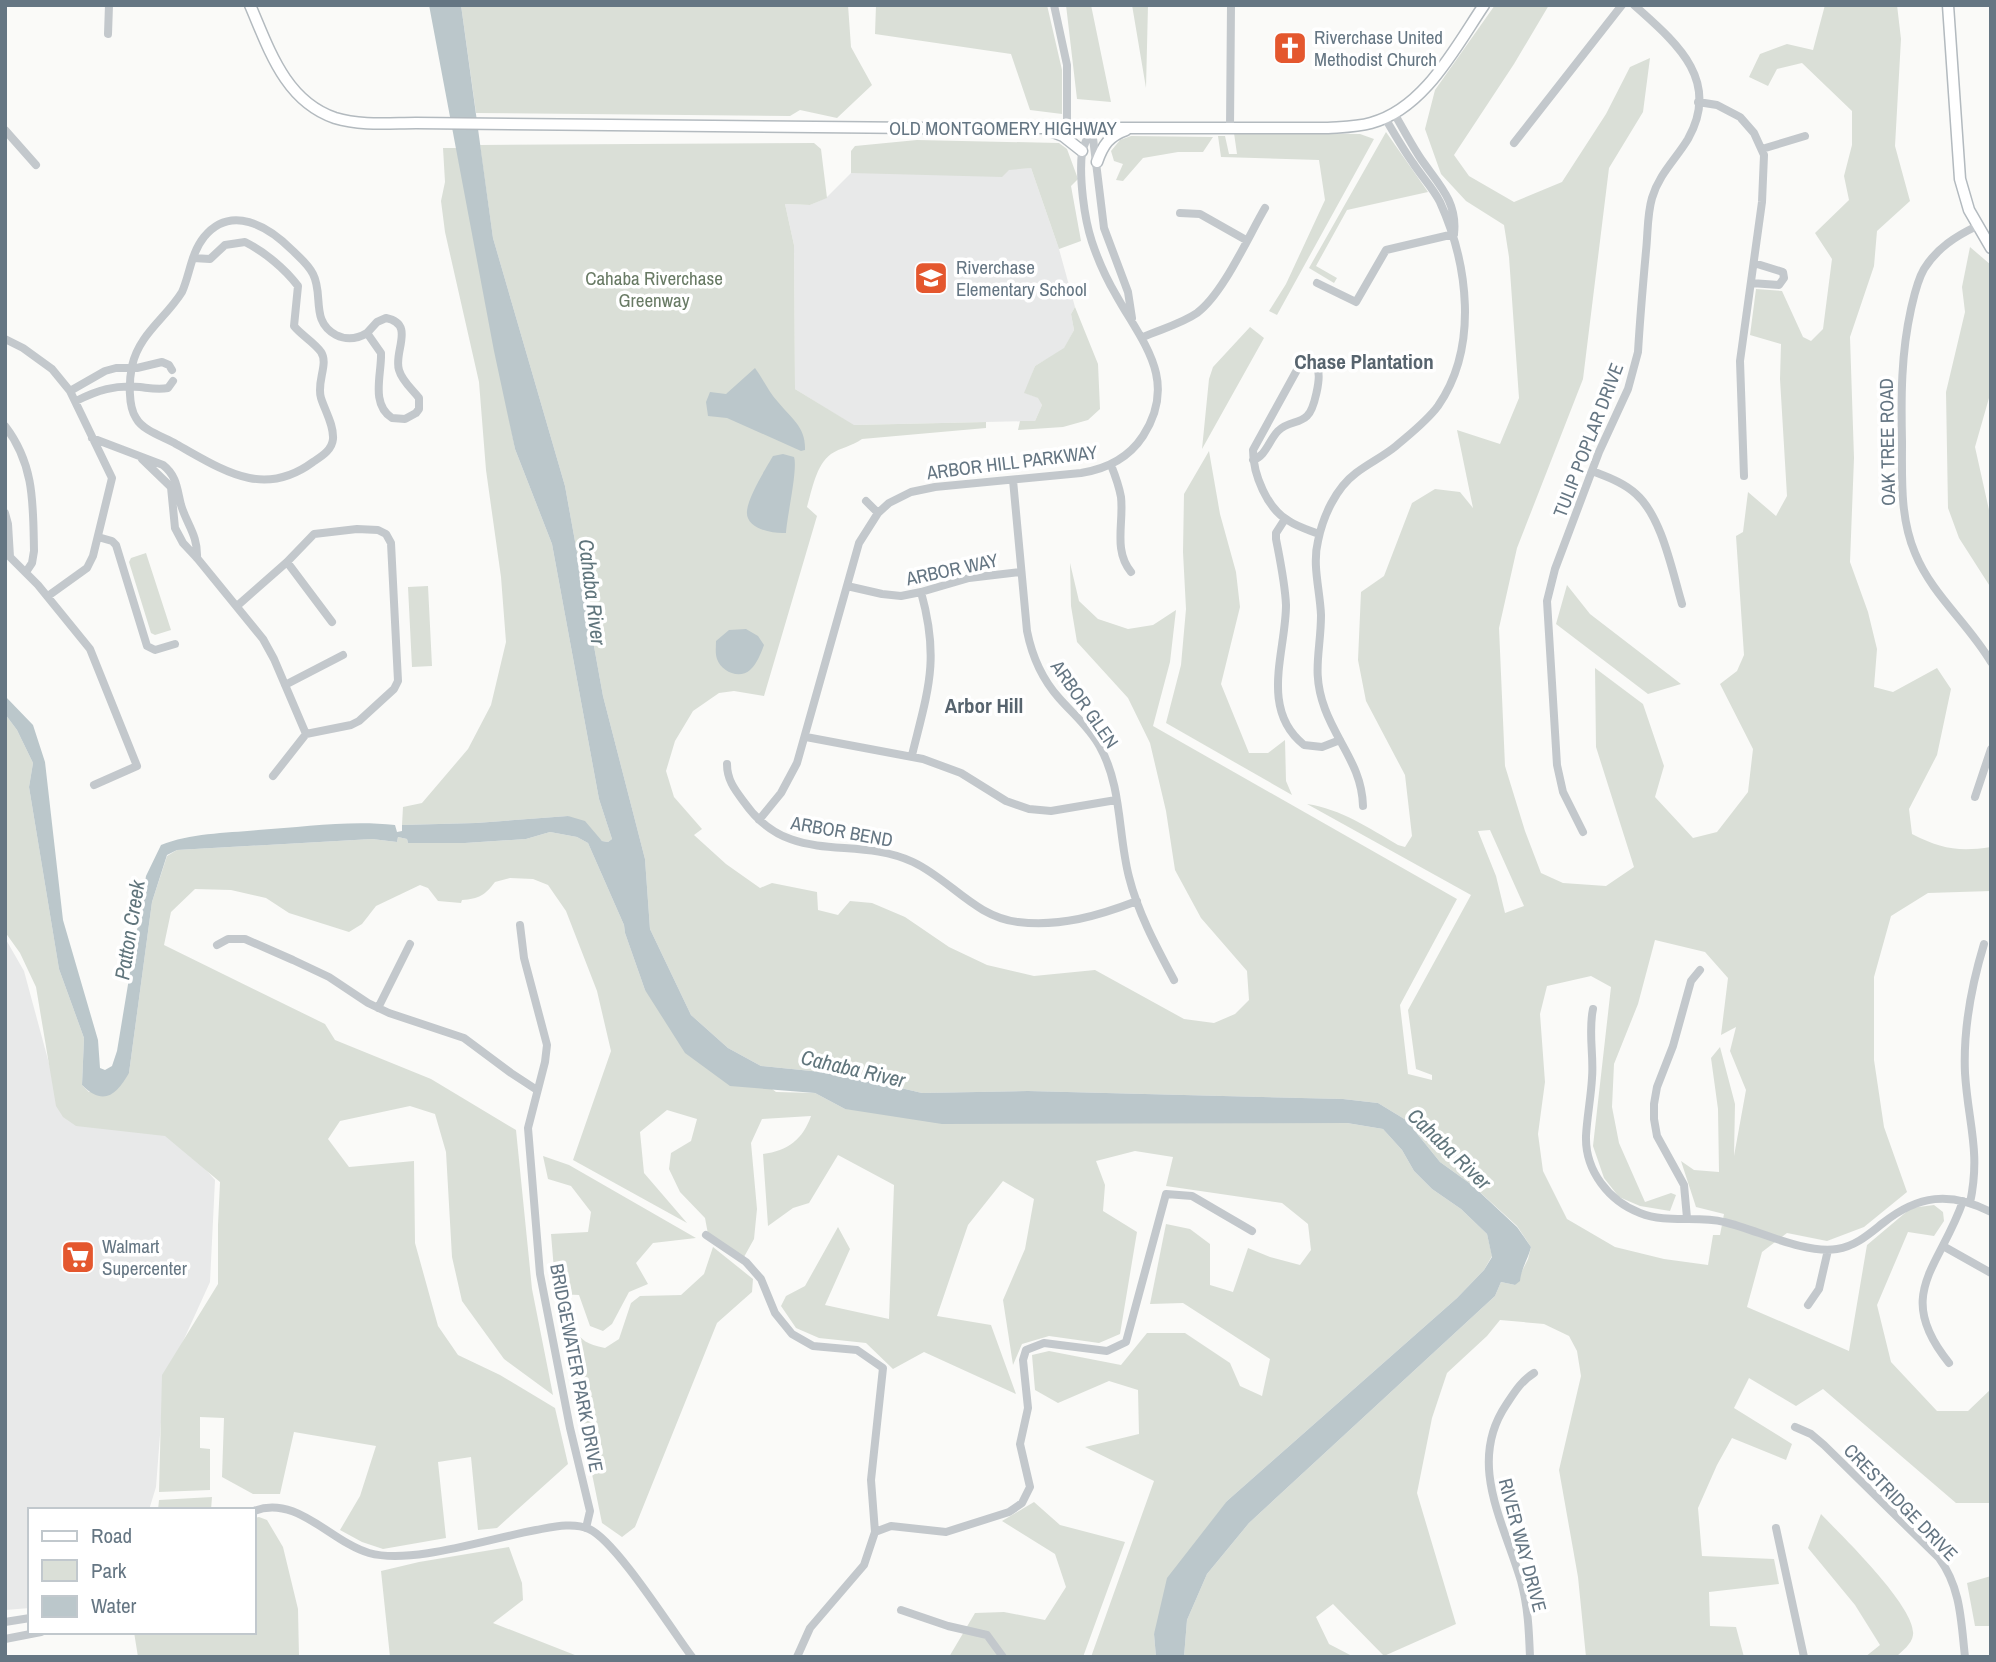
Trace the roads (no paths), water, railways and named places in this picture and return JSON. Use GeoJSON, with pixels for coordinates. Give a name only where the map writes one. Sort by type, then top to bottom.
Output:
{"type":"FeatureCollection","features":[{"type":"Feature","properties":{"kind":"street"},"geometry":{"type":"LineString","coordinates":[[108,34],[109,5]]}},
{"type":"Feature","properties":{"kind":"street","name":"OLD MONTGOMERY HIGHWAY"},"geometry":{"type":"LineString","coordinates":[[250,5],[280,72],[300,97],[336,118],[353,121],[469,124],[922,128],[1344,127],[1371,123],[1407,105],[1425,87],[1484,5]]}},
{"type":"Feature","properties":{"kind":"street"},"geometry":{"type":"LineString","coordinates":[[1054,5],[1067,65],[1067,127]]}},
{"type":"Feature","properties":{"kind":"street"},"geometry":{"type":"LineString","coordinates":[[1230,127],[1231,5]]}},
{"type":"Feature","properties":{"kind":"street"},"geometry":{"type":"LineString","coordinates":[[1514,143],[1622,5]]}},
{"type":"Feature","properties":{"kind":"street","name":"TULIP POPLAR DRIVE"},"geometry":{"type":"LineString","coordinates":[[1583,832],[1568,804],[1560,778],[1547,614],[1551,580],[1592,471],[1623,401],[1635,364],[1652,197],[1666,168],[1689,137],[1699,102],[1695,79],[1686,56],[1634,5]]}},
{"type":"Feature","properties":{"kind":"street"},"geometry":{"type":"LineString","coordinates":[[1948,5],[1960,179],[1969,210],[1991,248]]}},
{"type":"Feature","properties":{"kind":"street"},"geometry":{"type":"LineString","coordinates":[[1699,102],[1717,105],[1740,117],[1754,133],[1762,149],[1764,173],[1740,369],[1744,476]]}},
{"type":"Feature","properties":{"kind":"street"},"geometry":{"type":"LineString","coordinates":[[1363,806],[1363,790],[1358,774],[1323,705],[1317,670],[1321,615],[1316,555],[1319,534],[1344,484],[1402,441],[1431,414],[1443,397],[1456,369],[1466,315],[1465,289],[1454,234],[1433,190],[1413,163],[1389,116]]}},
{"type":"Feature","properties":{"kind":"street"},"geometry":{"type":"LineString","coordinates":[[1039,127],[1063,135],[1082,151]]}},
{"type":"Feature","properties":{"kind":"street","name":"ARBOR HILL PARKWAY"},"geometry":{"type":"LineString","coordinates":[[759,820],[786,784],[806,737],[859,543],[878,513],[899,498],[917,490],[1081,473],[1111,465],[1127,454],[1140,440],[1151,421],[1156,403],[1156,372],[1143,337],[1112,288],[1091,238],[1084,204],[1082,151],[1092,127]]}},
{"type":"Feature","properties":{"kind":"street","name":"ARBOR HILL PARKWAY"},"geometry":{"type":"LineString","coordinates":[[1092,127],[1104,228],[1128,292],[1132,319]]}},
{"type":"Feature","properties":{"kind":"street"},"geometry":{"type":"LineString","coordinates":[[1097,162],[1105,142],[1134,127]]}},
{"type":"Feature","properties":{"kind":"street"},"geometry":{"type":"LineString","coordinates":[[5,130],[36,165]]}},
{"type":"Feature","properties":{"kind":"street"},"geometry":{"type":"LineString","coordinates":[[1762,149],[1805,136]]}},
{"type":"Feature","properties":{"kind":"street"},"geometry":{"type":"LineString","coordinates":[[1143,337],[1199,312],[1215,295],[1265,208]]}},
{"type":"Feature","properties":{"kind":"street"},"geometry":{"type":"LineString","coordinates":[[1180,213],[1200,214],[1246,240]]}},
{"type":"Feature","properties":{"kind":"street"},"geometry":{"type":"LineString","coordinates":[[193,258],[210,259],[225,245],[245,242],[273,261],[298,286],[294,326],[323,356],[318,386],[333,432],[333,443],[328,452],[304,468],[282,478],[257,480],[219,468],[140,425],[131,409],[131,369],[137,348],[182,292],[193,258],[204,237],[225,223],[245,221],[264,226],[288,246],[314,275],[320,320],[325,327],[341,337],[356,338],[386,318],[396,321],[404,337],[399,352],[399,371],[420,403],[419,409],[412,416],[392,418],[383,407],[378,386],[381,353],[367,333]]}},
{"type":"Feature","properties":{"kind":"street","name":"OAK TREE ROAD"},"geometry":{"type":"LineString","coordinates":[[1978,226],[1957,235],[1936,253],[1925,268],[1915,294],[1902,360],[1902,496],[1909,535],[1921,567],[1936,591],[1991,662]]}},
{"type":"Feature","properties":{"kind":"street"},"geometry":{"type":"LineString","coordinates":[[1317,283],[1356,302],[1386,250],[1454,234]]}},
{"type":"Feature","properties":{"kind":"street"},"geometry":{"type":"LineString","coordinates":[[1751,283],[1779,285],[1784,278],[1783,272],[1779,270],[1754,263]]}},
{"type":"Feature","properties":{"kind":"street"},"geometry":{"type":"LineString","coordinates":[[5,339],[52,369],[70,391],[112,478],[93,556],[87,568],[48,596]]}},
{"type":"Feature","properties":{"kind":"street"},"geometry":{"type":"LineString","coordinates":[[1253,460],[1261,457],[1275,435],[1286,424],[1309,415],[1317,391],[1318,373],[1315,366],[1303,359],[1253,450],[1253,460],[1270,503],[1285,519],[1319,534]]}},
{"type":"Feature","properties":{"kind":"street"},"geometry":{"type":"LineString","coordinates":[[70,391],[105,371],[162,362],[172,370]]}},
{"type":"Feature","properties":{"kind":"street"},"geometry":{"type":"LineString","coordinates":[[76,401],[106,388],[131,386],[162,389],[167,388],[173,381]]}},
{"type":"Feature","properties":{"kind":"street"},"geometry":{"type":"LineString","coordinates":[[5,426],[14,438],[31,478],[33,551],[32,563],[26,572]]}},
{"type":"Feature","properties":{"kind":"street"},"geometry":{"type":"LineString","coordinates":[[92,438],[163,465],[169,470],[180,490],[182,508],[198,543],[197,558]]}},
{"type":"Feature","properties":{"kind":"street"},"geometry":{"type":"LineString","coordinates":[[142,459],[171,487],[175,528],[183,543],[263,639],[306,734]]}},
{"type":"Feature","properties":{"kind":"street"},"geometry":{"type":"LineString","coordinates":[[1111,465],[1121,496],[1121,553],[1131,572]]}},
{"type":"Feature","properties":{"kind":"street"},"geometry":{"type":"LineString","coordinates":[[1592,471],[1621,483],[1638,496],[1648,509],[1656,522],[1682,604]]}},
{"type":"Feature","properties":{"kind":"street","name":"ARBOR GLEN"},"geometry":{"type":"LineString","coordinates":[[1013,480],[1027,631],[1035,660],[1052,690],[1101,748],[1112,778],[1129,877],[1137,901],[1174,980]]}},
{"type":"Feature","properties":{"kind":"street"},"geometry":{"type":"LineString","coordinates":[[866,501],[878,513]]}},
{"type":"Feature","properties":{"kind":"street"},"geometry":{"type":"LineString","coordinates":[[5,513],[10,557],[48,596],[90,649],[137,766],[94,785]]}},
{"type":"Feature","properties":{"kind":"street"},"geometry":{"type":"LineString","coordinates":[[1285,519],[1276,533],[1286,604],[1277,667],[1282,710],[1304,745],[1322,747],[1340,740]]}},
{"type":"Feature","properties":{"kind":"street"},"geometry":{"type":"LineString","coordinates":[[237,606],[314,534],[358,529],[378,530],[386,534],[391,543],[398,681],[394,689],[359,721],[306,734],[273,776]]}},
{"type":"Feature","properties":{"kind":"street"},"geometry":{"type":"LineString","coordinates":[[97,537],[112,541],[116,545],[147,646],[155,650],[175,644]]}},
{"type":"Feature","properties":{"kind":"street"},"geometry":{"type":"LineString","coordinates":[[287,562],[332,622]]}},
{"type":"Feature","properties":{"kind":"street","name":"ARBOR WAY"},"geometry":{"type":"LineString","coordinates":[[847,586],[892,595],[921,592],[969,578],[1021,572]]}},
{"type":"Feature","properties":{"kind":"street"},"geometry":{"type":"LineString","coordinates":[[912,755],[932,663],[930,627],[921,592]]}},
{"type":"Feature","properties":{"kind":"street"},"geometry":{"type":"LineString","coordinates":[[285,685],[343,655]]}},
{"type":"Feature","properties":{"kind":"street"},"geometry":{"type":"LineString","coordinates":[[806,737],[834,744],[912,755],[961,773],[1006,801],[1029,809],[1051,811],[1116,800]]}},
{"type":"Feature","properties":{"kind":"street"},"geometry":{"type":"LineString","coordinates":[[1975,797],[1991,749]]}},
{"type":"Feature","properties":{"kind":"street","name":"ARBOR BEND"},"geometry":{"type":"LineString","coordinates":[[727,764],[729,780],[759,820],[783,837],[802,843],[905,859],[929,872],[975,906],[1004,920],[1039,923],[1073,921],[1094,917],[1137,901]]}},
{"type":"Feature","properties":{"kind":"street","name":"BRIDGEWATER PARK DRIVE"},"geometry":{"type":"LineString","coordinates":[[520,925],[524,958],[546,1035],[547,1054],[529,1120],[528,1139],[540,1274],[570,1429],[590,1511],[586,1528]]}},
{"type":"Feature","properties":{"kind":"street"},"geometry":{"type":"LineString","coordinates":[[216,945],[228,939],[251,941],[329,977],[378,1008],[464,1038],[537,1090]]}},
{"type":"Feature","properties":{"kind":"street"},"geometry":{"type":"LineString","coordinates":[[378,1008],[410,944]]}},
{"type":"Feature","properties":{"kind":"street"},"geometry":{"type":"LineString","coordinates":[[1948,1363],[1930,1337],[1922,1311],[1925,1283],[1967,1202],[1976,1151],[1967,1090],[1965,1041],[1972,988],[1984,944]]}},
{"type":"Feature","properties":{"kind":"street"},"geometry":{"type":"LineString","coordinates":[[1687,1219],[1684,1185],[1657,1136],[1654,1104],[1691,981],[1700,970]]}},
{"type":"Feature","properties":{"kind":"street"},"geometry":{"type":"LineString","coordinates":[[1593,1009],[1590,1028],[1592,1078],[1587,1150],[1594,1172],[1604,1188],[1616,1200],[1638,1213],[1660,1218],[1727,1222],[1808,1247],[1828,1250],[1852,1245],[1914,1203],[1940,1199],[1967,1202],[1991,1212]]}},
{"type":"Feature","properties":{"kind":"street"},"geometry":{"type":"LineString","coordinates":[[875,1532],[891,1526],[946,1532],[1009,1512],[1022,1503],[1030,1487],[1020,1444],[1028,1408],[1023,1360],[1027,1350],[1044,1343],[1107,1351],[1126,1342],[1166,1194],[1192,1196],[1252,1231]]}},
{"type":"Feature","properties":{"kind":"street"},"geometry":{"type":"LineString","coordinates":[[706,1235],[746,1262],[761,1279],[775,1313],[792,1334],[813,1346],[857,1350],[883,1368],[871,1480],[875,1532],[864,1565],[810,1628],[797,1657]]}},
{"type":"Feature","properties":{"kind":"street"},"geometry":{"type":"LineString","coordinates":[[1944,1246],[1991,1273]]}},
{"type":"Feature","properties":{"kind":"street"},"geometry":{"type":"LineString","coordinates":[[1808,1305],[1819,1289],[1828,1250]]}},
{"type":"Feature","properties":{"kind":"street","name":"RIVER WAY DRIVE"},"geometry":{"type":"LineString","coordinates":[[1530,1657],[1522,1584],[1491,1492],[1487,1468],[1489,1444],[1497,1420],[1515,1391],[1534,1373]]}},
{"type":"Feature","properties":{"kind":"street","name":"CRESTRIDGE DRIVE"},"geometry":{"type":"LineString","coordinates":[[1795,1427],[1811,1434],[1825,1445],[1939,1558],[1957,1593],[1965,1657]]}},
{"type":"Feature","properties":{"kind":"street"},"geometry":{"type":"LineString","coordinates":[[256,1510],[270,1506],[293,1511],[344,1543],[370,1553],[393,1556],[445,1549],[549,1527],[586,1528],[615,1551],[692,1657]]}},
{"type":"Feature","properties":{"kind":"street"},"geometry":{"type":"LineString","coordinates":[[1776,1528],[1804,1657]]}},
{"type":"Feature","properties":{"kind":"street"},"geometry":{"type":"LineString","coordinates":[[901,1610],[948,1626],[987,1635],[1003,1657]]}},
{"type":"Feature","properties":{"kind":"street"},"geometry":{"type":"LineString","coordinates":[[5,1622],[28,1618]]}},
{"type":"Feature","properties":{"kind":"street"},"geometry":{"type":"LineString","coordinates":[[5,1639],[31,1634]]}},
{"type":"Feature","properties":{"kind":"water"},"geometry":{"type":"Polygon","coordinates":[[[429,5],[461,5],[493,238],[565,486],[603,696],[645,859],[650,929],[691,1015],[728,1048],[761,1066],[841,1074],[922,1093],[1028,1091],[1343,1099],[1378,1103],[1406,1120],[1440,1162],[1472,1185],[1517,1227],[1531,1247],[1520,1281],[1515,1285],[1501,1282],[1495,1296],[1249,1523],[1207,1574],[1187,1620],[1184,1657],[1156,1657],[1154,1634],[1167,1578],[1227,1501],[1457,1298],[1484,1270],[1492,1257],[1487,1234],[1414,1171],[1402,1150],[1383,1129],[1347,1123],[942,1124],[845,1109],[815,1093],[730,1086],[685,1053],[645,990],[624,925],[588,843],[577,837],[550,832],[526,839],[465,843],[408,843],[407,839],[398,837],[397,842],[372,839],[177,850],[167,855],[152,902],[129,1073],[120,1087],[109,1095],[97,1095],[82,1085],[84,1038],[59,969],[29,787],[33,763],[17,730],[5,714],[5,696],[33,725],[45,762],[63,920],[98,1040],[100,1068],[105,1070],[112,1066],[117,1051],[146,876],[161,845],[209,834],[327,824],[395,825],[397,832],[402,831],[402,825],[568,816],[585,821],[602,841],[608,842],[612,839],[599,799],[552,544],[515,449],[429,5]]]}},
{"type":"Feature","properties":{"kind":"water"},"geometry":{"type":"Polygon","coordinates":[[[755,368],[800,429],[805,450],[801,451],[727,418],[708,416],[706,402],[710,392],[726,394],[755,368]]]}},
{"type":"Feature","properties":{"kind":"water"},"geometry":{"type":"Polygon","coordinates":[[[783,454],[794,457],[795,463],[786,533],[767,531],[755,526],[750,522],[747,511],[754,491],[773,456],[783,454]]]}},
{"type":"Feature","properties":{"kind":"water"},"geometry":{"type":"Polygon","coordinates":[[[746,629],[758,636],[764,645],[757,662],[750,670],[741,674],[731,673],[722,667],[717,659],[716,641],[729,630],[746,629]]]}},
{"type":"Feature","properties":{"kind":"place","name":"Riverchase United Methodist Church"},"geometry":{"type":"Point","coordinates":[1290,48]}},
{"type":"Feature","properties":{"kind":"place","name":"Riverchase Elementary School"},"geometry":{"type":"Point","coordinates":[931,278]}},
{"type":"Feature","properties":{"kind":"place","name":"Walmart Supercenter"},"geometry":{"type":"Point","coordinates":[78,1257]}},
{"type":"Feature","properties":{"kind":"district","name":"Chase Plantation"},"geometry":{"type":"Point","coordinates":[1364,362]}},
{"type":"Feature","properties":{"kind":"district","name":"Arbor Hill"},"geometry":{"type":"Point","coordinates":[984,706]}},
{"type":"Feature","properties":{"kind":"park label","name":"Cahaba Riverchase Greenway"},"geometry":{"type":"Point","coordinates":[654,289]}},
{"type":"Feature","properties":{"kind":"water label","name":"Cahaba River"},"geometry":{"type":"Point","coordinates":[592,592]}},
{"type":"Feature","properties":{"kind":"water label","name":"Patton Creek"},"geometry":{"type":"Point","coordinates":[130,930]}},
{"type":"Feature","properties":{"kind":"water label","name":"Cahaba River"},"geometry":{"type":"Point","coordinates":[853,1069]}},
{"type":"Feature","properties":{"kind":"water label","name":"Cahaba River"},"geometry":{"type":"Point","coordinates":[1449,1149]}}]}
